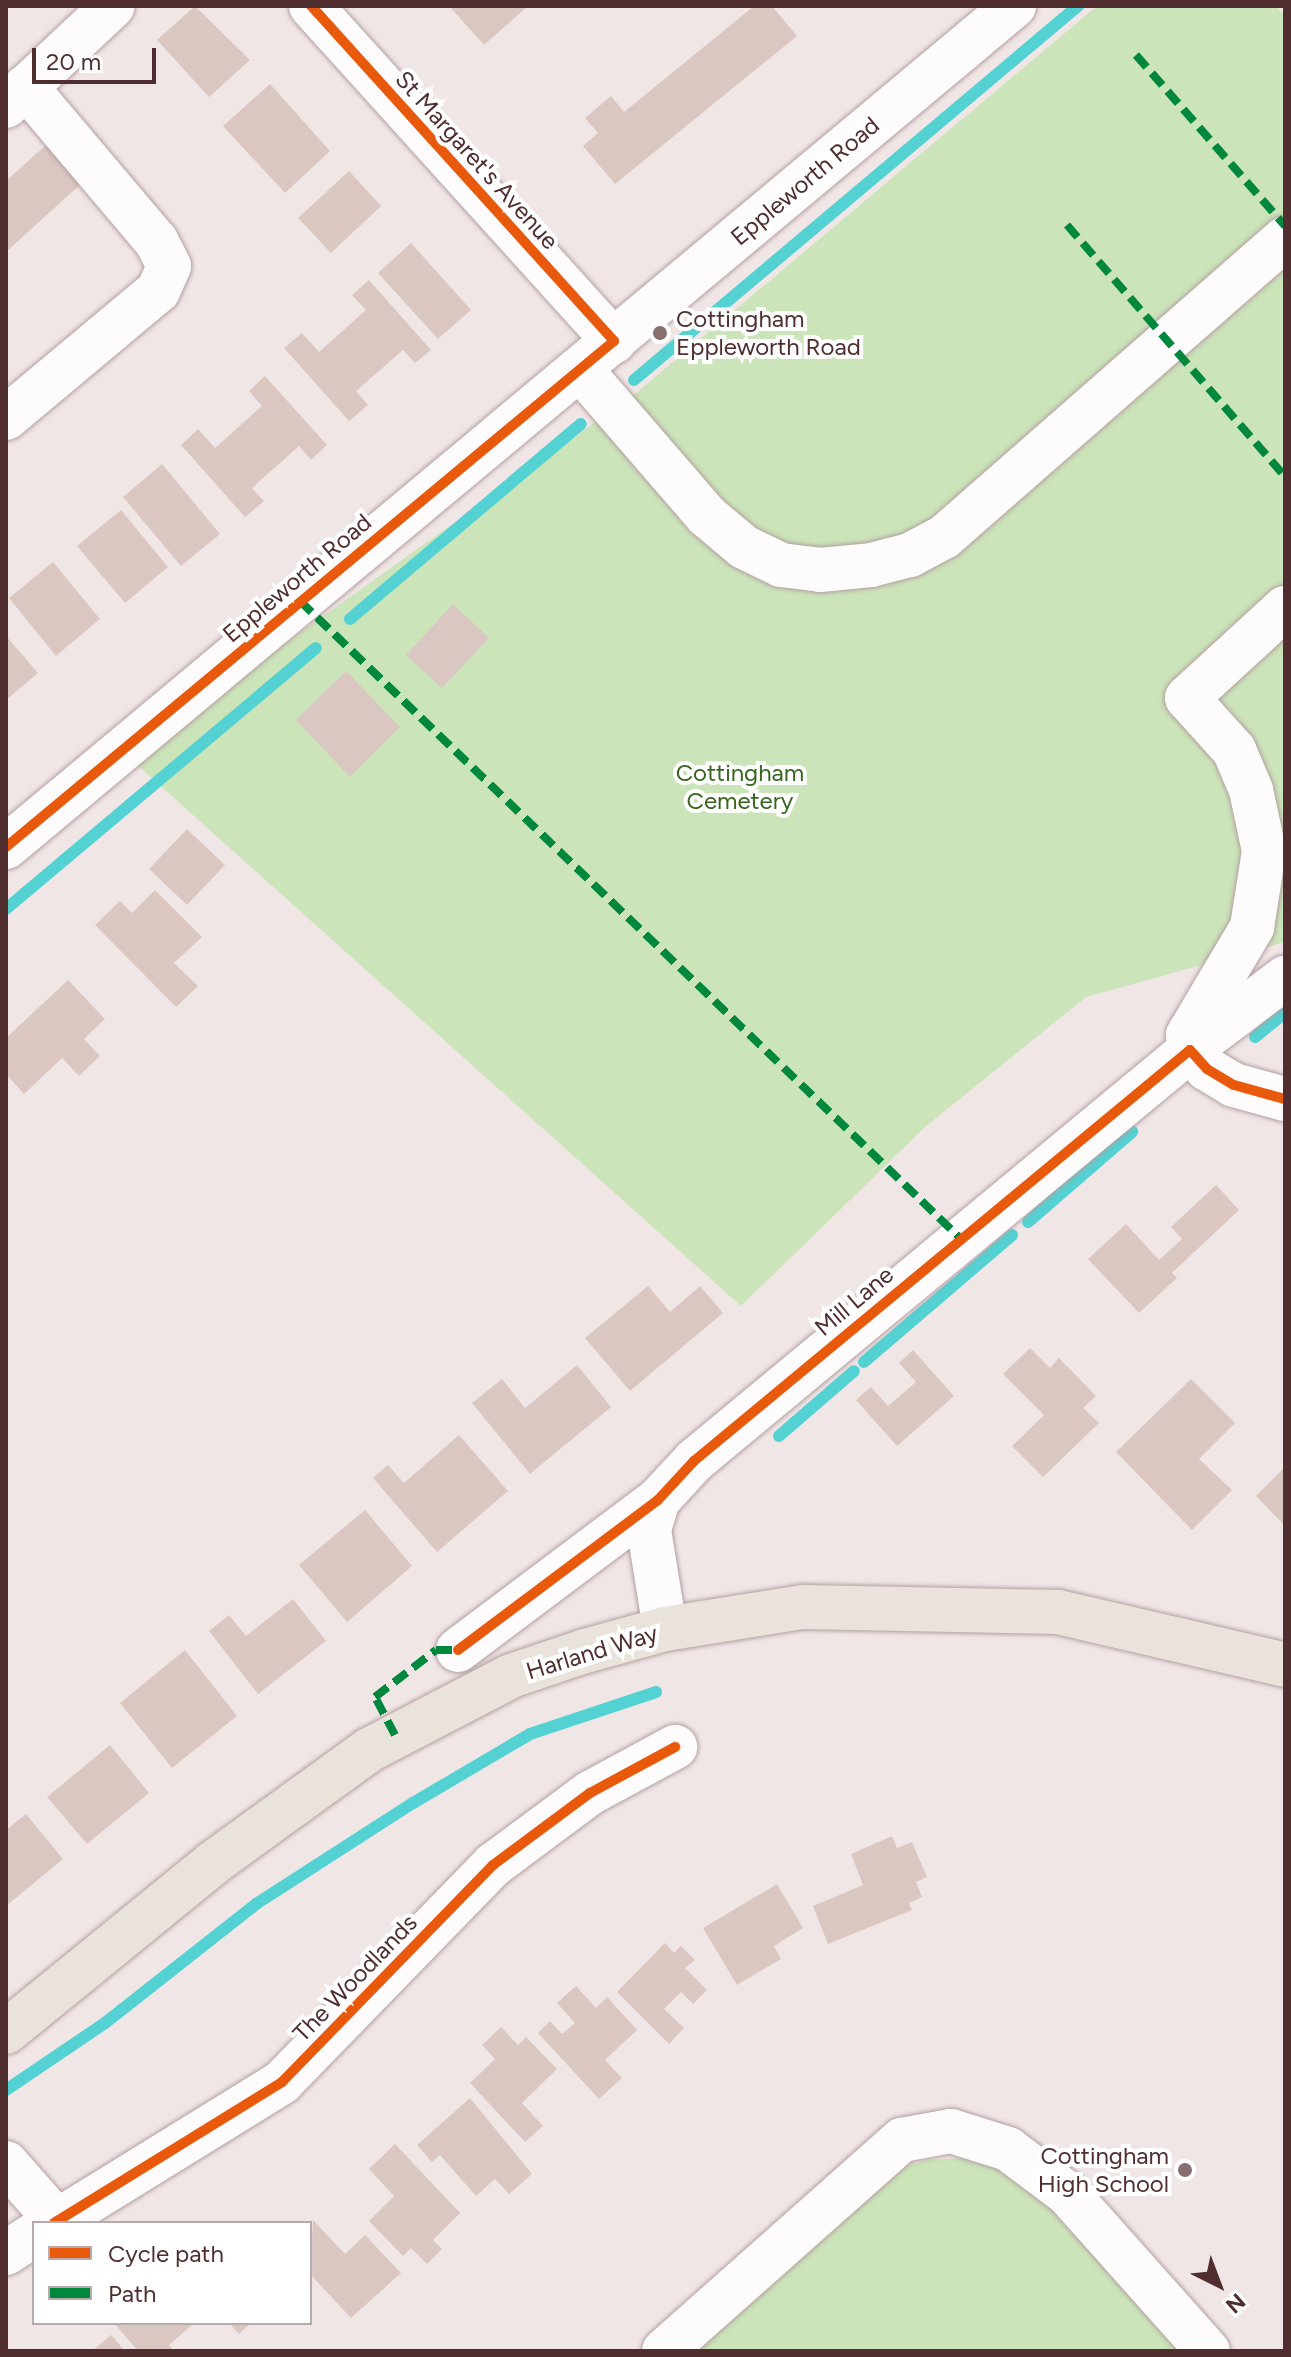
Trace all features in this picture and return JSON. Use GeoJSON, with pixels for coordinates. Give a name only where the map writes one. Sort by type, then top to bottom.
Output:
{"type":"FeatureCollection","features":[{"type":"Feature","properties":{"kind":"main road","name":"Harland Way"},"geometry":{"type":"LineString","coordinates":[[6,2032],[213,1863],[369,1750],[511,1676],[665,1629],[803,1607],[1058,1612],[1285,1665]]}},
{"type":"Feature","properties":{"kind":"street"},"geometry":{"type":"LineString","coordinates":[[6,418],[158,291],[169,266],[156,241],[16,97],[113,6]]}},
{"type":"Feature","properties":{"kind":"street","name":"St Margaret's Avenue"},"geometry":{"type":"LineString","coordinates":[[311,6],[614,341]]}},
{"type":"Feature","properties":{"kind":"street","name":"Eppleworth Road"},"geometry":{"type":"LineString","coordinates":[[6,847],[1014,6]]}},
{"type":"Feature","properties":{"kind":"street"},"geometry":{"type":"LineString","coordinates":[[580,369],[707,516],[744,547],[781,565],[820,570],[871,565],[910,555],[944,537],[1285,239]]}},
{"type":"Feature","properties":{"kind":"street"},"geometry":{"type":"LineString","coordinates":[[1285,608],[1187,698],[1234,750],[1251,790],[1264,851],[1252,927],[1188,1035],[1190,1050],[1207,1069],[1234,1085],[1285,1099]]}},
{"type":"Feature","properties":{"kind":"street","name":"Mill Lane"},"geometry":{"type":"LineString","coordinates":[[458,1650],[658,1500],[706,1451],[1190,1050],[1285,978]]}},
{"type":"Feature","properties":{"kind":"street"},"geometry":{"type":"LineString","coordinates":[[658,1500],[649,1530],[665,1629]]}},
{"type":"Feature","properties":{"kind":"street","name":"The Woodlands"},"geometry":{"type":"LineString","coordinates":[[56,2221],[282,2082],[493,1865],[590,1793],[675,1747]]}},
{"type":"Feature","properties":{"kind":"street"},"geometry":{"type":"LineString","coordinates":[[664,2351],[902,2140],[951,2131],[1008,2149],[1068,2194],[1208,2351]]}},
{"type":"Feature","properties":{"kind":"street"},"geometry":{"type":"LineString","coordinates":[[6,2163],[45,2221]]}},
{"type":"Feature","properties":{"kind":"street","name":"The Woodlands"},"geometry":{"type":"LineString","coordinates":[[6,2253],[32,2236]]}},
{"type":"Feature","properties":{"kind":"green space","name":"Cottingham Cemetery"},"geometry":{"type":"Polygon","coordinates":[[[1097,6],[1276,6],[1285,16],[1285,942],[1086,997],[925,1127],[741,1306],[127,756],[636,393],[1097,6]]]}},
{"type":"Feature","properties":{"kind":"green space"},"geometry":{"type":"Polygon","coordinates":[[[969,2158],[1017,2170],[1194,2351],[687,2351],[890,2170],[927,2160],[969,2158]]]}},
{"type":"Feature","properties":{"kind":"building"},"geometry":{"type":"Polygon","coordinates":[[[195,6],[250,60],[209,97],[157,40],[195,6]]]}},
{"type":"Feature","properties":{"kind":"building"},"geometry":{"type":"Polygon","coordinates":[[[449,6],[528,6],[484,45],[449,6]]]}},
{"type":"Feature","properties":{"kind":"building"},"geometry":{"type":"Polygon","coordinates":[[[754,6],[772,6],[797,36],[615,184],[583,146],[598,133],[585,118],[611,96],[624,112],[754,6]]]}},
{"type":"Feature","properties":{"kind":"building"},"geometry":{"type":"Polygon","coordinates":[[[270,84],[330,151],[285,193],[223,126],[270,84]]]}},
{"type":"Feature","properties":{"kind":"building"},"geometry":{"type":"Polygon","coordinates":[[[58,134],[93,173],[6,252],[6,181],[58,134]]]}},
{"type":"Feature","properties":{"kind":"building"},"geometry":{"type":"Polygon","coordinates":[[[349,171],[381,206],[331,253],[298,218],[349,171]]]}},
{"type":"Feature","properties":{"kind":"building"},"geometry":{"type":"Polygon","coordinates":[[[411,243],[471,310],[438,339],[378,273],[411,243]]]}},
{"type":"Feature","properties":{"kind":"building"},"geometry":{"type":"Polygon","coordinates":[[[369,280],[431,350],[415,363],[403,350],[356,391],[368,405],[349,421],[284,348],[302,333],[319,352],[366,310],[352,295],[369,280]]]}},
{"type":"Feature","properties":{"kind":"building"},"geometry":{"type":"Polygon","coordinates":[[[265,376],[327,445],[311,460],[299,446],[252,488],[264,501],[245,517],[181,445],[198,429],[215,448],[262,406],[249,391],[265,376]]]}},
{"type":"Feature","properties":{"kind":"building"},"geometry":{"type":"Polygon","coordinates":[[[162,464],[220,534],[181,566],[123,497],[162,464]]]}},
{"type":"Feature","properties":{"kind":"building"},"geometry":{"type":"Polygon","coordinates":[[[121,510],[168,567],[125,603],[77,546],[121,510]]]}},
{"type":"Feature","properties":{"kind":"building"},"geometry":{"type":"Polygon","coordinates":[[[53,562],[100,619],[56,656],[9,598],[53,562]]]}},
{"type":"Feature","properties":{"kind":"building"},"geometry":{"type":"Polygon","coordinates":[[[453,604],[489,638],[442,688],[406,655],[453,604]]]}},
{"type":"Feature","properties":{"kind":"building"},"geometry":{"type":"Polygon","coordinates":[[[6,636],[38,673],[6,700],[6,636]]]}},
{"type":"Feature","properties":{"kind":"building"},"geometry":{"type":"Polygon","coordinates":[[[346,671],[400,727],[350,777],[296,720],[346,671]]]}},
{"type":"Feature","properties":{"kind":"building"},"geometry":{"type":"Polygon","coordinates":[[[187,829],[225,865],[187,905],[149,869],[187,829]]]}},
{"type":"Feature","properties":{"kind":"building"},"geometry":{"type":"Polygon","coordinates":[[[155,890],[202,937],[174,963],[198,986],[176,1007],[95,925],[120,901],[132,913],[155,890]]]}},
{"type":"Feature","properties":{"kind":"building"},"geometry":{"type":"Polygon","coordinates":[[[68,980],[105,1019],[84,1039],[100,1056],[79,1076],[62,1058],[24,1094],[6,1074],[6,1038],[68,980]]]}},
{"type":"Feature","properties":{"kind":"building"},"geometry":{"type":"Polygon","coordinates":[[[1216,1185],[1239,1210],[1172,1273],[1177,1278],[1139,1313],[1088,1259],[1126,1224],[1159,1260],[1182,1239],[1171,1227],[1216,1185]]]}},
{"type":"Feature","properties":{"kind":"building"},"geometry":{"type":"Polygon","coordinates":[[[648,1286],[670,1312],[700,1286],[723,1313],[630,1391],[585,1338],[648,1286]]]}},
{"type":"Feature","properties":{"kind":"building"},"geometry":{"type":"Polygon","coordinates":[[[1030,1348],[1050,1368],[1059,1358],[1096,1396],[1083,1408],[1099,1423],[1043,1477],[1012,1446],[1044,1415],[1003,1374],[1030,1348]]]}},
{"type":"Feature","properties":{"kind":"building"},"geometry":{"type":"Polygon","coordinates":[[[913,1350],[954,1396],[897,1446],[856,1400],[871,1387],[888,1406],[916,1382],[899,1363],[913,1350]]]}},
{"type":"Feature","properties":{"kind":"building"},"geometry":{"type":"Polygon","coordinates":[[[577,1365],[611,1407],[530,1474],[472,1403],[502,1379],[525,1408],[577,1365]]]}},
{"type":"Feature","properties":{"kind":"building"},"geometry":{"type":"Polygon","coordinates":[[[1191,1379],[1235,1423],[1199,1459],[1232,1490],[1192,1530],[1116,1452],[1191,1379]]]}},
{"type":"Feature","properties":{"kind":"building"},"geometry":{"type":"Polygon","coordinates":[[[459,1435],[508,1491],[437,1552],[373,1478],[388,1465],[404,1483],[459,1435]]]}},
{"type":"Feature","properties":{"kind":"building"},"geometry":{"type":"Polygon","coordinates":[[[1285,1467],[1285,1526],[1256,1496],[1285,1467]]]}},
{"type":"Feature","properties":{"kind":"building"},"geometry":{"type":"Polygon","coordinates":[[[365,1510],[412,1566],[347,1622],[299,1565],[365,1510]]]}},
{"type":"Feature","properties":{"kind":"building"},"geometry":{"type":"Polygon","coordinates":[[[293,1599],[326,1641],[258,1694],[209,1631],[229,1615],[246,1636],[293,1599]]]}},
{"type":"Feature","properties":{"kind":"building"},"geometry":{"type":"Polygon","coordinates":[[[185,1650],[237,1716],[172,1768],[120,1703],[185,1650]]]}},
{"type":"Feature","properties":{"kind":"building"},"geometry":{"type":"Polygon","coordinates":[[[110,1745],[149,1793],[87,1844],[47,1797],[110,1745]]]}},
{"type":"Feature","properties":{"kind":"building"},"geometry":{"type":"Polygon","coordinates":[[[26,1814],[63,1859],[6,1906],[6,1830],[26,1814]]]}},
{"type":"Feature","properties":{"kind":"building"},"geometry":{"type":"Polygon","coordinates":[[[892,1836],[897,1848],[912,1842],[927,1877],[916,1882],[922,1897],[909,1903],[912,1910],[828,1944],[813,1906],[863,1885],[851,1854],[892,1836]]]}},
{"type":"Feature","properties":{"kind":"building"},"geometry":{"type":"Polygon","coordinates":[[[777,1884],[803,1928],[774,1946],[781,1959],[737,1985],[703,1928],[777,1884]]]}},
{"type":"Feature","properties":{"kind":"building"},"geometry":{"type":"Polygon","coordinates":[[[665,1943],[674,1953],[681,1946],[695,1960],[685,1968],[707,1990],[693,2004],[681,1992],[664,2009],[684,2028],[669,2044],[617,1992],[665,1943]]]}},
{"type":"Feature","properties":{"kind":"building"},"geometry":{"type":"Polygon","coordinates":[[[576,1986],[596,2008],[607,1997],[637,2030],[605,2060],[622,2078],[599,2099],[538,2033],[550,2021],[562,2034],[575,2023],[557,2003],[576,1986]]]}},
{"type":"Feature","properties":{"kind":"building"},"geometry":{"type":"Polygon","coordinates":[[[501,2027],[518,2045],[526,2037],[557,2069],[522,2103],[543,2126],[525,2142],[470,2083],[495,2059],[482,2045],[501,2027]]]}},
{"type":"Feature","properties":{"kind":"building"},"geometry":{"type":"Polygon","coordinates":[[[470,2098],[532,2174],[509,2194],[495,2179],[476,2196],[440,2155],[432,2162],[417,2145],[470,2098]]]}},
{"type":"Feature","properties":{"kind":"building"},"geometry":{"type":"Polygon","coordinates":[[[395,2144],[460,2213],[433,2240],[442,2249],[427,2264],[411,2248],[403,2256],[369,2221],[394,2196],[369,2169],[395,2144]]]}},
{"type":"Feature","properties":{"kind":"building"},"geometry":{"type":"Polygon","coordinates":[[[313,2220],[345,2254],[365,2235],[401,2273],[351,2318],[312,2276],[313,2220]]]}},
{"type":"Feature","properties":{"kind":"building"},"geometry":{"type":"Polygon","coordinates":[[[116,2325],[192,2325],[169,2345],[174,2351],[138,2351],[116,2325]]]}},
{"type":"Feature","properties":{"kind":"building"},"geometry":{"type":"Polygon","coordinates":[[[231,2325],[249,2325],[239,2334],[231,2325]]]}},
{"type":"Feature","properties":{"kind":"building"},"geometry":{"type":"Polygon","coordinates":[[[111,2335],[125,2351],[92,2351],[111,2335]]]}},
{"type":"Feature","properties":{"kind":"waterway"},"geometry":{"type":"LineString","coordinates":[[634,380],[1078,6]]}},
{"type":"Feature","properties":{"kind":"waterway"},"geometry":{"type":"LineString","coordinates":[[350,619],[581,424]]}},
{"type":"Feature","properties":{"kind":"waterway"},"geometry":{"type":"LineString","coordinates":[[6,909],[316,648]]}},
{"type":"Feature","properties":{"kind":"waterway"},"geometry":{"type":"LineString","coordinates":[[1255,1037],[1285,1013]]}},
{"type":"Feature","properties":{"kind":"waterway"},"geometry":{"type":"LineString","coordinates":[[1028,1222],[1132,1132]]}},
{"type":"Feature","properties":{"kind":"waterway"},"geometry":{"type":"LineString","coordinates":[[864,1362],[1012,1235]]}},
{"type":"Feature","properties":{"kind":"waterway"},"geometry":{"type":"LineString","coordinates":[[779,1436],[854,1371]]}},
{"type":"Feature","properties":{"kind":"waterway"},"geometry":{"type":"LineString","coordinates":[[6,2090],[105,2023],[256,1904],[413,1803],[530,1734],[656,1692]]}},
{"type":"Feature","properties":{"kind":"marked path"},"geometry":{"type":"LineString","coordinates":[[1136,55],[1285,226]]}},
{"type":"Feature","properties":{"kind":"marked path"},"geometry":{"type":"LineString","coordinates":[[1067,225],[1285,477]]}},
{"type":"Feature","properties":{"kind":"marked path"},"geometry":{"type":"LineString","coordinates":[[300,601],[960,1238]]}},
{"type":"Feature","properties":{"kind":"marked path"},"geometry":{"type":"LineString","coordinates":[[395,1735],[375,1697],[436,1650],[458,1650]]}},
{"type":"Feature","properties":{"kind":"cycle path"},"geometry":{"type":"LineString","coordinates":[[6,847],[614,341],[311,6]]}},
{"type":"Feature","properties":{"kind":"cycle path"},"geometry":{"type":"LineString","coordinates":[[458,1650],[658,1500],[694,1461],[1190,1050],[1207,1069],[1234,1085],[1285,1099]]}},
{"type":"Feature","properties":{"kind":"cycle path"},"geometry":{"type":"LineString","coordinates":[[57,2221],[282,2082],[493,1865],[590,1793],[675,1747]]}},
{"type":"Feature","properties":{"kind":"place","name":"Cottingham Eppleworth Road"},"geometry":{"type":"Point","coordinates":[660,333]}},
{"type":"Feature","properties":{"kind":"place","name":"Cottingham High School"},"geometry":{"type":"Point","coordinates":[1185,2170]}}]}
